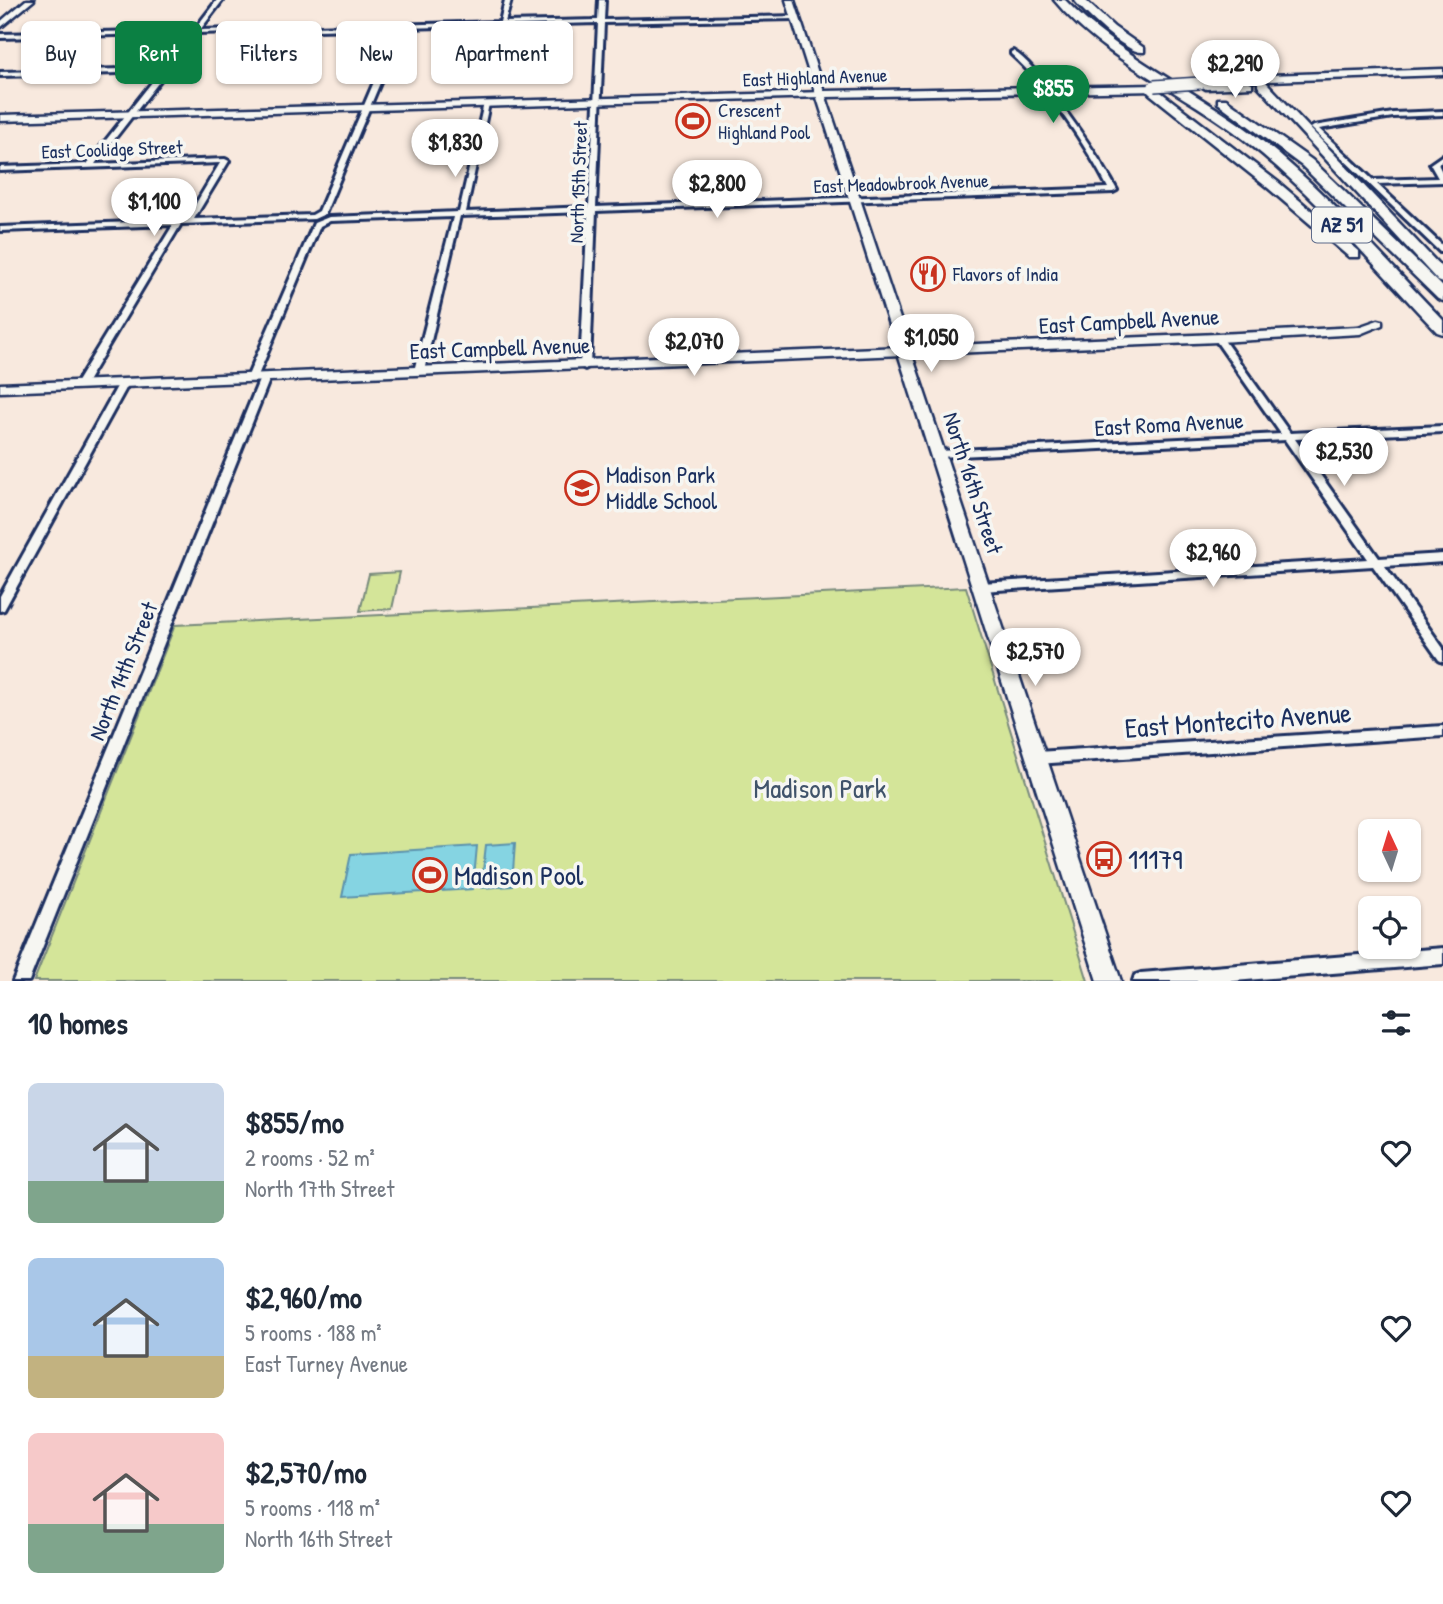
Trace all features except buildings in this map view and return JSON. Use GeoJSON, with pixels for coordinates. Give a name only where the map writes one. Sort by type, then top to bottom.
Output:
{"type":"FeatureCollection","features":[{"type":"Feature","properties":{"kind":"highway","name":"AZ 51"},"geometry":{"type":"LineString","coordinates":[[1059,0],[1094,35],[1233,124],[1278,160],[1443,329]]}},
{"type":"Feature","properties":{"kind":"highway"},"geometry":{"type":"LineString","coordinates":[[1079,0],[1110,29],[1155,60]]}},
{"type":"Feature","properties":{"kind":"highway","name":"AZ 51"},"geometry":{"type":"LineString","coordinates":[[1177,74],[1260,126],[1307,163],[1443,296]]}},
{"type":"Feature","properties":{"kind":"highway"},"geometry":{"type":"LineString","coordinates":[[1152,86],[1259,81],[1443,278]]}},
{"type":"Feature","properties":{"kind":"highway"},"geometry":{"type":"LineString","coordinates":[[1152,86],[1339,240],[1443,340]]}},
{"type":"Feature","properties":{"kind":"main road","name":"North 16th Street"},"geometry":{"type":"LineString","coordinates":[[790,0],[1109,981]]}},
{"type":"Feature","properties":{"kind":"main road"},"geometry":{"type":"LineString","coordinates":[[1259,81],[1443,74]]}},
{"type":"Feature","properties":{"kind":"main road","name":"East Highland Avenue"},"geometry":{"type":"LineString","coordinates":[[821,94],[1152,86]]}},
{"type":"Feature","properties":{"kind":"street"},"geometry":{"type":"LineString","coordinates":[[0,26],[30,0]]}},
{"type":"Feature","properties":{"kind":"street"},"geometry":{"type":"LineString","coordinates":[[202,23],[220,0]]}},
{"type":"Feature","properties":{"kind":"street"},"geometry":{"type":"LineString","coordinates":[[503,21],[508,0]]}},
{"type":"Feature","properties":{"kind":"street","name":"North 15th Street"},"geometry":{"type":"LineString","coordinates":[[585,366],[602,0]]}},
{"type":"Feature","properties":{"kind":"street"},"geometry":{"type":"LineString","coordinates":[[573,22],[795,17]]}},
{"type":"Feature","properties":{"kind":"street"},"geometry":{"type":"LineString","coordinates":[[202,32],[336,28]]}},
{"type":"Feature","properties":{"kind":"street"},"geometry":{"type":"LineString","coordinates":[[0,36],[115,34]]}},
{"type":"Feature","properties":{"kind":"street"},"geometry":{"type":"LineString","coordinates":[[1013,53],[1021,58],[1043,88]]}},
{"type":"Feature","properties":{"kind":"street"},"geometry":{"type":"LineString","coordinates":[[0,74],[115,71]]}},
{"type":"Feature","properties":{"kind":"street"},"geometry":{"type":"LineString","coordinates":[[89,166],[155,84]]}},
{"type":"Feature","properties":{"kind":"street"},"geometry":{"type":"LineString","coordinates":[[0,229],[307,218],[322,212],[376,84]]}},
{"type":"Feature","properties":{"kind":"street","name":"East Meadowbrook Avenue"},"geometry":{"type":"LineString","coordinates":[[317,225],[335,219],[1113,189],[1043,88]]}},
{"type":"Feature","properties":{"kind":"street","name":"East Highland Avenue"},"geometry":{"type":"LineString","coordinates":[[0,118],[821,94]]}},
{"type":"Feature","properties":{"kind":"street"},"geometry":{"type":"LineString","coordinates":[[419,371],[486,104]]}},
{"type":"Feature","properties":{"kind":"street"},"geometry":{"type":"LineString","coordinates":[[1442,247],[1314,128],[1393,115],[1443,113]]}},
{"type":"Feature","properties":{"kind":"street"},"geometry":{"type":"LineString","coordinates":[[1370,182],[1442,179],[1434,164],[1443,157]]}},
{"type":"Feature","properties":{"kind":"street","name":"East Coolidge Street"},"geometry":{"type":"LineString","coordinates":[[0,169],[225,161],[183,223]]}},
{"type":"Feature","properties":{"kind":"street"},"geometry":{"type":"LineString","coordinates":[[80,385],[183,223]]}},
{"type":"Feature","properties":{"kind":"street","name":"North 14th Street"},"geometry":{"type":"LineString","coordinates":[[21,981],[317,225]]}},
{"type":"Feature","properties":{"kind":"street","name":"East Campbell Avenue"},"geometry":{"type":"LineString","coordinates":[[0,388],[1218,338],[1360,330],[1378,323]]}},
{"type":"Feature","properties":{"kind":"street"},"geometry":{"type":"LineString","coordinates":[[1218,338],[1443,657]]}},
{"type":"Feature","properties":{"kind":"street"},"geometry":{"type":"LineString","coordinates":[[0,607],[124,383]]}},
{"type":"Feature","properties":{"kind":"street","name":"East Roma Avenue"},"geometry":{"type":"LineString","coordinates":[[938,454],[1443,429]]}},
{"type":"Feature","properties":{"kind":"street"},"geometry":{"type":"LineString","coordinates":[[981,587],[1443,558]]}},
{"type":"Feature","properties":{"kind":"street","name":"East Montecito Avenue"},"geometry":{"type":"LineString","coordinates":[[1037,758],[1443,731]]}},
{"type":"Feature","properties":{"kind":"street"},"geometry":{"type":"LineString","coordinates":[[1141,981],[1443,956]]}},
{"type":"Feature","properties":{"kind":"green space"},"geometry":{"type":"Polygon","coordinates":[[[400,572],[392,609],[360,611],[369,574],[400,572]]]}},
{"type":"Feature","properties":{"kind":"green space","name":"Madison Park"},"geometry":{"type":"Polygon","coordinates":[[[966,587],[1088,981],[34,981],[175,625],[966,587]]]}},
{"type":"Feature","properties":{"kind":"water"},"geometry":{"type":"Polygon","coordinates":[[[515,843],[512,886],[481,888],[486,845],[515,843]]]}},
{"type":"Feature","properties":{"kind":"water"},"geometry":{"type":"Polygon","coordinates":[[[477,846],[473,889],[342,897],[351,854],[477,846]]]}},
{"type":"Feature","properties":{"kind":"place","name":"Crescent Highland Pool"},"geometry":{"type":"Point","coordinates":[693,121]}},
{"type":"Feature","properties":{"kind":"place","name":"Flavors of India"},"geometry":{"type":"Point","coordinates":[928,274]}},
{"type":"Feature","properties":{"kind":"place","name":"Madison Park Middle School"},"geometry":{"type":"Point","coordinates":[582,488]}},
{"type":"Feature","properties":{"kind":"place","name":"11179"},"geometry":{"type":"Point","coordinates":[1104,859]}},
{"type":"Feature","properties":{"kind":"place","name":"Madison Pool"},"geometry":{"type":"Point","coordinates":[430,875]}}]}
